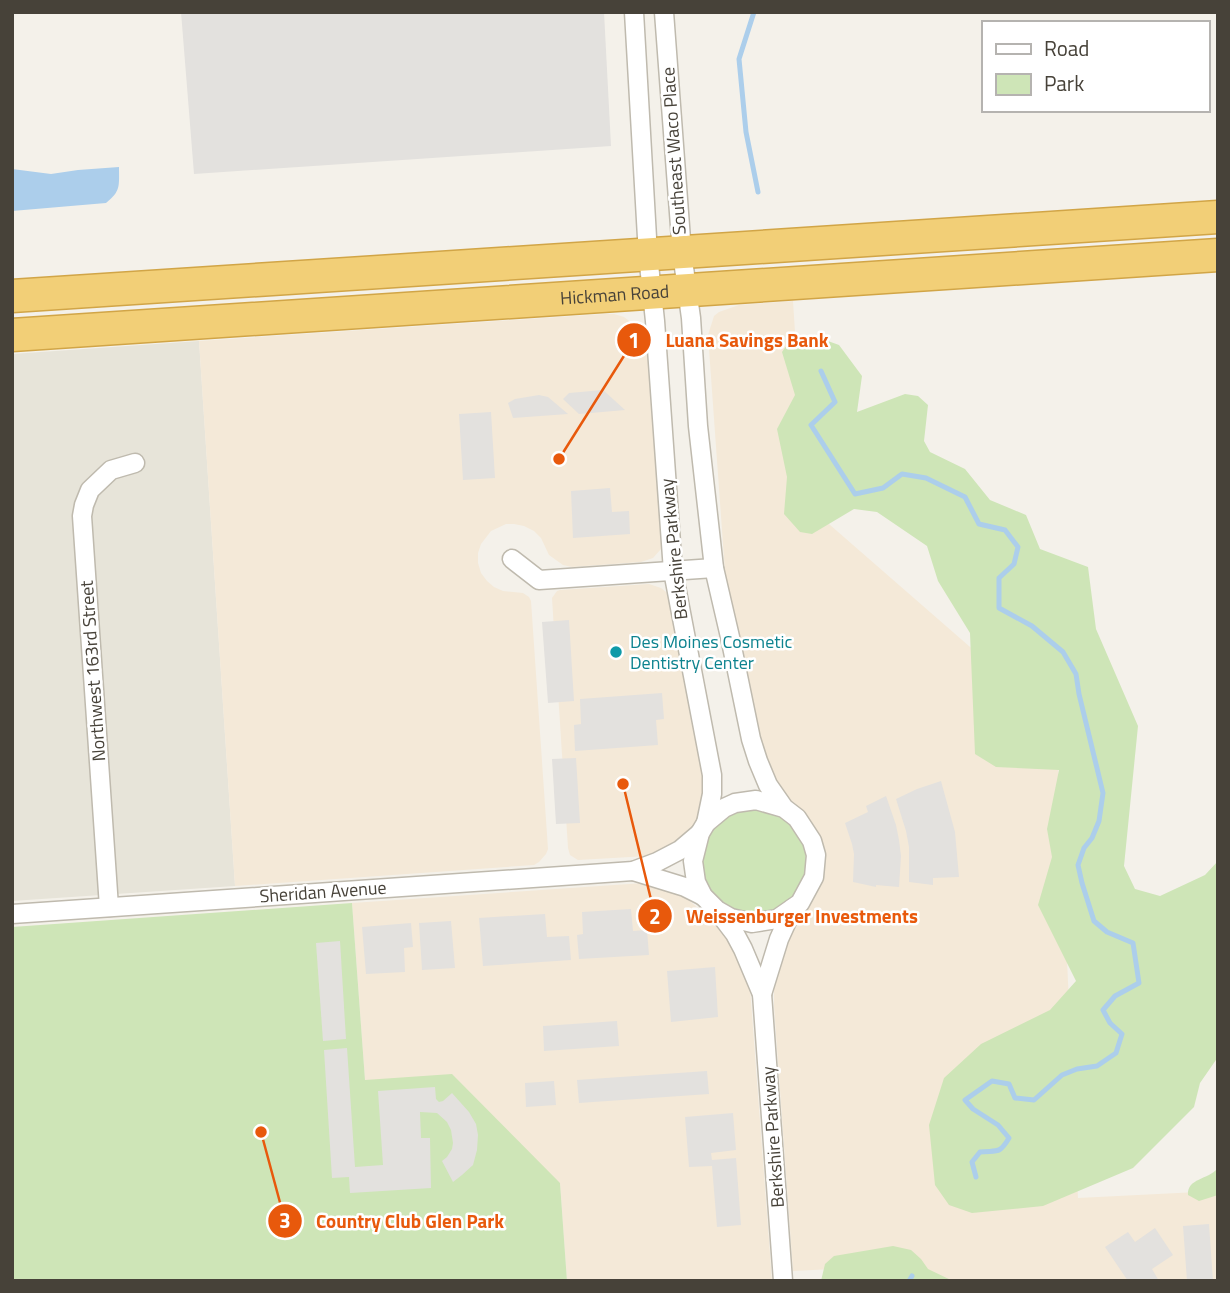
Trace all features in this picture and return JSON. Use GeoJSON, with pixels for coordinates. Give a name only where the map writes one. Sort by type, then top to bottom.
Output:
{"type":"FeatureCollection","features":[{"type":"Feature","properties":{"kind":"highway","name":"Hickman Road"},"geometry":{"type":"LineString","coordinates":[[12,335],[649,274],[682,253],[1218,217]]}},
{"type":"Feature","properties":{"kind":"highway"},"geometry":{"type":"LineString","coordinates":[[970,271],[975,261],[1016,255],[1218,242]]}},
{"type":"Feature","properties":{"kind":"highway","name":"Hickman Road"},"geometry":{"type":"LineString","coordinates":[[12,296],[649,274],[687,290],[1218,255]]}},
{"type":"Feature","properties":{"kind":"street","name":"Southeast Waco Place"},"geometry":{"type":"LineString","coordinates":[[634,12],[649,274]]}},
{"type":"Feature","properties":{"kind":"street","name":"Southeast Waco Place"},"geometry":{"type":"LineString","coordinates":[[664,12],[687,290]]}},
{"type":"Feature","properties":{"kind":"street","name":"Berkshire Parkway"},"geometry":{"type":"LineString","coordinates":[[649,274],[673,571],[712,775],[712,794],[703,828]]}},
{"type":"Feature","properties":{"kind":"street"},"geometry":{"type":"LineString","coordinates":[[687,290],[698,426],[714,568],[751,739],[768,785],[784,808],[797,818],[812,841],[816,855],[814,877],[800,903],[777,919],[752,923],[731,919],[717,911],[703,896],[696,881],[692,861],[703,828],[724,808],[735,803],[756,800],[784,808]]}},
{"type":"Feature","properties":{"kind":"street","name":"Northwest 163rd Street"},"geometry":{"type":"LineString","coordinates":[[110,907],[82,516],[90,490],[111,470],[135,463]]}},
{"type":"Feature","properties":{"kind":"street"},"geometry":{"type":"LineString","coordinates":[[512,558],[539,580],[714,568]]}},
{"type":"Feature","properties":{"kind":"street","name":"Sheridan Avenue"},"geometry":{"type":"LineString","coordinates":[[12,914],[633,871],[680,850],[703,828]]}},
{"type":"Feature","properties":{"kind":"street","name":"Sheridan Avenue"},"geometry":{"type":"LineString","coordinates":[[633,871],[685,887],[703,896]]}},
{"type":"Feature","properties":{"kind":"street","name":"Berkshire Parkway"},"geometry":{"type":"LineString","coordinates":[[762,994],[779,939],[794,907]]}},
{"type":"Feature","properties":{"kind":"street","name":"Berkshire Parkway"},"geometry":{"type":"LineString","coordinates":[[717,911],[735,934],[762,994],[783,1281]]}},
{"type":"Feature","properties":{"kind":"shaded area"},"geometry":{"type":"Polygon","coordinates":[[[181,12],[604,12],[611,146],[194,174],[181,12]]]}},
{"type":"Feature","properties":{"kind":"shaded area"},"geometry":{"type":"Polygon","coordinates":[[[793,301],[806,504],[1056,722],[1078,1198],[1218,1191],[1218,1281],[888,1281],[874,1267],[793,1271],[774,978],[788,936],[820,886],[824,859],[818,832],[778,787],[763,760],[725,572],[708,335],[714,316],[719,312],[739,305],[793,301]]]}},
{"type":"Feature","properties":{"kind":"shaded area"},"geometry":{"type":"Polygon","coordinates":[[[604,314],[624,317],[643,336],[646,343],[652,379],[663,543],[661,549],[653,558],[641,562],[572,567],[563,565],[549,555],[541,538],[534,531],[524,526],[506,524],[491,531],[478,553],[481,573],[487,581],[503,591],[523,593],[531,601],[548,849],[546,854],[534,865],[235,886],[199,341],[604,314]]]}},
{"type":"Feature","properties":{"kind":"shaded area"},"geometry":{"type":"Polygon","coordinates":[[[199,341],[235,886],[12,901],[12,354],[199,341]]]}},
{"type":"Feature","properties":{"kind":"shaded area"},"geometry":{"type":"Polygon","coordinates":[[[603,390],[625,410],[579,414],[563,399],[569,393],[603,390]]]}},
{"type":"Feature","properties":{"kind":"shaded area"},"geometry":{"type":"Polygon","coordinates":[[[539,395],[548,397],[568,414],[513,418],[508,403],[515,399],[539,395]]]}},
{"type":"Feature","properties":{"kind":"shaded area"},"geometry":{"type":"Polygon","coordinates":[[[491,412],[495,478],[463,480],[459,414],[491,412]]]}},
{"type":"Feature","properties":{"kind":"shaded area"},"geometry":{"type":"Polygon","coordinates":[[[610,488],[612,512],[629,511],[630,534],[573,538],[571,491],[610,488]]]}},
{"type":"Feature","properties":{"kind":"shaded area"},"geometry":{"type":"Polygon","coordinates":[[[649,584],[666,592],[671,602],[701,753],[705,792],[698,818],[691,829],[683,839],[661,853],[578,860],[570,855],[568,848],[552,598],[560,590],[649,584]]]}},
{"type":"Feature","properties":{"kind":"shaded area"},"geometry":{"type":"Polygon","coordinates":[[[569,620],[574,701],[548,703],[542,622],[569,620]]]}},
{"type":"Feature","properties":{"kind":"shaded area"},"geometry":{"type":"Polygon","coordinates":[[[662,693],[664,719],[656,720],[658,745],[575,751],[574,725],[581,724],[580,699],[662,693]]]}},
{"type":"Feature","properties":{"kind":"shaded area"},"geometry":{"type":"Polygon","coordinates":[[[576,758],[580,823],[556,824],[552,759],[576,758]]]}},
{"type":"Feature","properties":{"kind":"shaded area"},"geometry":{"type":"Polygon","coordinates":[[[941,781],[955,832],[959,877],[933,878],[933,885],[909,882],[909,847],[896,799],[941,781]]]}},
{"type":"Feature","properties":{"kind":"shaded area"},"geometry":{"type":"Polygon","coordinates":[[[886,796],[899,840],[899,887],[876,887],[853,882],[854,854],[845,823],[868,812],[866,806],[886,796]]]}},
{"type":"Feature","properties":{"kind":"shaded area"},"geometry":{"type":"Polygon","coordinates":[[[644,883],[676,892],[705,914],[735,947],[750,988],[772,1281],[567,1281],[560,1183],[365,1080],[352,903],[644,883]]]}},
{"type":"Feature","properties":{"kind":"shaded area"},"geometry":{"type":"Polygon","coordinates":[[[631,909],[633,931],[647,930],[649,955],[579,959],[577,935],[583,934],[582,912],[631,909]]]}},
{"type":"Feature","properties":{"kind":"shaded area"},"geometry":{"type":"Polygon","coordinates":[[[545,914],[547,937],[569,936],[571,960],[483,966],[479,918],[545,914]]]}},
{"type":"Feature","properties":{"kind":"shaded area"},"geometry":{"type":"Polygon","coordinates":[[[451,921],[455,968],[422,970],[419,923],[451,921]]]}},
{"type":"Feature","properties":{"kind":"shaded area"},"geometry":{"type":"Polygon","coordinates":[[[411,923],[413,947],[404,948],[405,972],[366,974],[362,927],[411,923]]]}},
{"type":"Feature","properties":{"kind":"shaded area"},"geometry":{"type":"Polygon","coordinates":[[[340,941],[346,1039],[323,1041],[316,943],[340,941]]]}},
{"type":"Feature","properties":{"kind":"shaded area"},"geometry":{"type":"Polygon","coordinates":[[[715,967],[718,1017],[671,1022],[667,971],[715,967]]]}},
{"type":"Feature","properties":{"kind":"shaded area"},"geometry":{"type":"Polygon","coordinates":[[[617,1021],[619,1046],[544,1051],[543,1026],[617,1021]]]}},
{"type":"Feature","properties":{"kind":"shaded area"},"geometry":{"type":"Polygon","coordinates":[[[347,1048],[355,1167],[383,1165],[378,1091],[435,1087],[436,1099],[439,1102],[452,1093],[476,1124],[477,1150],[473,1165],[453,1182],[442,1161],[452,1149],[451,1130],[437,1113],[420,1112],[421,1138],[430,1138],[431,1188],[350,1193],[349,1177],[332,1178],[324,1050],[347,1048]]]}},
{"type":"Feature","properties":{"kind":"shaded area"},"geometry":{"type":"Polygon","coordinates":[[[707,1071],[709,1094],[579,1103],[577,1080],[707,1071]]]}},
{"type":"Feature","properties":{"kind":"shaded area"},"geometry":{"type":"Polygon","coordinates":[[[554,1081],[556,1105],[526,1107],[525,1083],[554,1081]]]}},
{"type":"Feature","properties":{"kind":"shaded area"},"geometry":{"type":"Polygon","coordinates":[[[733,1113],[736,1150],[711,1153],[712,1160],[736,1158],[741,1225],[717,1227],[712,1166],[689,1167],[685,1117],[733,1113]]]}},
{"type":"Feature","properties":{"kind":"shaded area"},"geometry":{"type":"Polygon","coordinates":[[[1209,1224],[1213,1281],[1187,1281],[1183,1226],[1209,1224]]]}},
{"type":"Feature","properties":{"kind":"shaded area"},"geometry":{"type":"Polygon","coordinates":[[[1155,1228],[1173,1255],[1152,1269],[1159,1281],[1128,1281],[1105,1247],[1128,1232],[1135,1242],[1155,1228]]]}},
{"type":"Feature","properties":{"kind":"green space"},"geometry":{"type":"Polygon","coordinates":[[[814,336],[839,345],[862,376],[857,412],[905,394],[918,396],[928,405],[924,441],[930,452],[965,469],[990,500],[1026,515],[1040,549],[1088,567],[1096,629],[1138,726],[1124,866],[1135,889],[1160,896],[1205,875],[1218,861],[1218,1057],[1200,1083],[1194,1107],[1133,1168],[1043,1206],[972,1213],[949,1205],[935,1185],[929,1125],[944,1078],[981,1044],[1050,1010],[1076,981],[1038,905],[1052,857],[1047,829],[1059,770],[996,767],[975,754],[970,633],[938,581],[927,546],[877,512],[854,509],[812,534],[800,532],[784,514],[787,477],[777,429],[795,395],[782,352],[789,342],[814,336]]]}},
{"type":"Feature","properties":{"kind":"green space"},"geometry":{"type":"Polygon","coordinates":[[[754,810],[774,814],[791,825],[802,842],[806,862],[802,882],[791,899],[774,910],[754,914],[734,910],[717,899],[706,882],[702,862],[706,842],[717,825],[734,814],[754,810]]]}},
{"type":"Feature","properties":{"kind":"green space"},"geometry":{"type":"Polygon","coordinates":[[[352,903],[365,1080],[452,1074],[560,1183],[567,1281],[12,1281],[12,927],[352,903]]]}},
{"type":"Feature","properties":{"kind":"green space"},"geometry":{"type":"Polygon","coordinates":[[[1218,1168],[1218,1195],[1199,1201],[1188,1195],[1194,1182],[1218,1168]]]}},
{"type":"Feature","properties":{"kind":"green space"},"geometry":{"type":"Polygon","coordinates":[[[893,1246],[911,1250],[928,1269],[953,1281],[821,1281],[825,1264],[834,1256],[893,1246]]]}},
{"type":"Feature","properties":{"kind":"water"},"geometry":{"type":"Polygon","coordinates":[[[119,167],[118,188],[106,203],[12,211],[12,169],[51,174],[119,167]]]}},
{"type":"Feature","properties":{"kind":"waterway"},"geometry":{"type":"LineString","coordinates":[[754,12],[739,59],[746,132],[758,192]]}},
{"type":"Feature","properties":{"kind":"waterway"},"geometry":{"type":"LineString","coordinates":[[821,371],[835,402],[811,425],[855,494],[883,488],[902,474],[926,478],[965,497],[979,524],[1005,530],[1018,547],[1014,564],[999,578],[999,608],[1032,626],[1063,652],[1076,674],[1103,793],[1099,821],[1078,865],[1094,921],[1107,932],[1133,943],[1139,983],[1115,996],[1103,1010],[1110,1023],[1122,1034],[1116,1053],[1097,1066],[1062,1075],[1034,1100],[1015,1098],[1009,1084],[992,1081],[965,1100],[973,1109],[998,1125],[1009,1138],[1000,1149],[980,1152],[972,1162],[976,1177]]}},
{"type":"Feature","properties":{"kind":"waterway"},"geometry":{"type":"LineString","coordinates":[[909,1281],[912,1276]]}},
{"type":"Feature","properties":{"kind":"place","name":"Luana Savings Bank"},"geometry":{"type":"Point","coordinates":[559,459]}},
{"type":"Feature","properties":{"kind":"place","name":"Des Moines Cosmetic Dentistry Center"},"geometry":{"type":"Point","coordinates":[616,652]}},
{"type":"Feature","properties":{"kind":"place","name":"Weissenburger Investments"},"geometry":{"type":"Point","coordinates":[623,784]}},
{"type":"Feature","properties":{"kind":"place","name":"Country Club Glen Park"},"geometry":{"type":"Point","coordinates":[261,1132]}}]}
